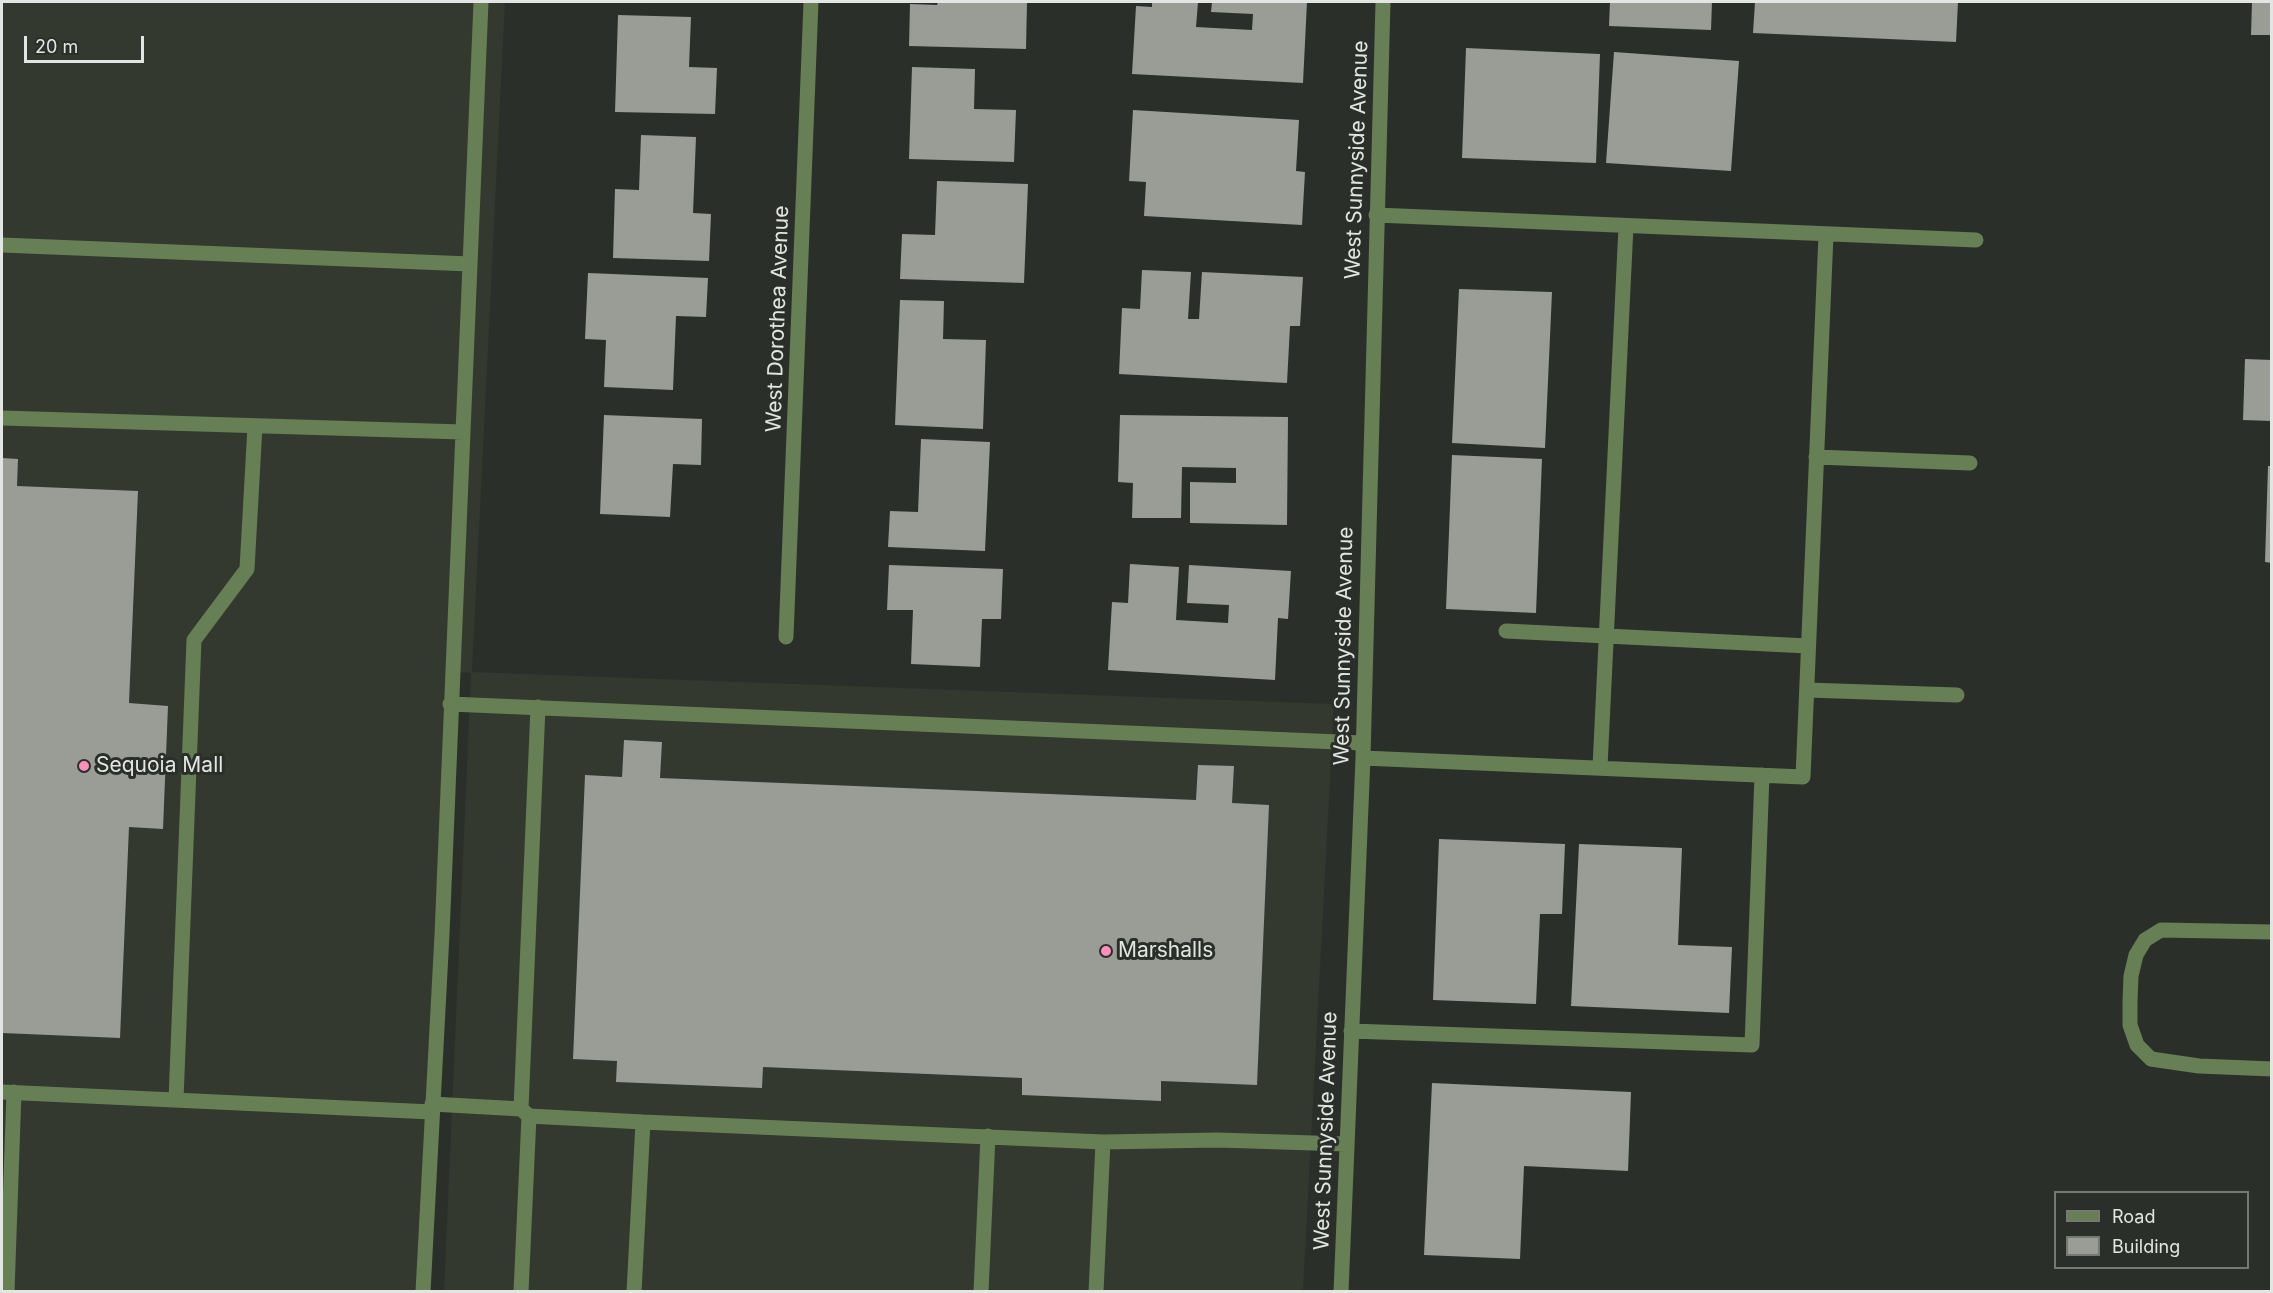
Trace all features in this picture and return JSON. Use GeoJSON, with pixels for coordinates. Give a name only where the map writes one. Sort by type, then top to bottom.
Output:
{"type":"FeatureCollection","features":[{"type":"Feature","properties":{"kind":"street"},"geometry":{"type":"LineString","coordinates":[[423,1292],[481,2]]}},
{"type":"Feature","properties":{"kind":"street","name":"West Dorothea Avenue"},"geometry":{"type":"LineString","coordinates":[[786,637],[811,2]]}},
{"type":"Feature","properties":{"kind":"street","name":"West Sunnyside Avenue"},"geometry":{"type":"LineString","coordinates":[[1341,1292],[1345,1144],[1363,751],[1383,2]]}},
{"type":"Feature","properties":{"kind":"street"},"geometry":{"type":"LineString","coordinates":[[1376,215],[1976,240]]}},
{"type":"Feature","properties":{"kind":"street"},"geometry":{"type":"LineString","coordinates":[[1600,767],[1626,226]]}},
{"type":"Feature","properties":{"kind":"street"},"geometry":{"type":"LineString","coordinates":[[450,704],[1363,751],[1600,767],[1803,777],[1826,235]]}},
{"type":"Feature","properties":{"kind":"street"},"geometry":{"type":"LineString","coordinates":[[2,245],[470,264]]}},
{"type":"Feature","properties":{"kind":"street"},"geometry":{"type":"LineString","coordinates":[[2,418],[463,432]]}},
{"type":"Feature","properties":{"kind":"street"},"geometry":{"type":"LineString","coordinates":[[176,1100],[194,640],[247,568],[255,426]]}},
{"type":"Feature","properties":{"kind":"street"},"geometry":{"type":"LineString","coordinates":[[1816,457],[1970,464]]}},
{"type":"Feature","properties":{"kind":"street"},"geometry":{"type":"LineString","coordinates":[[1506,631],[1809,646]]}},
{"type":"Feature","properties":{"kind":"street"},"geometry":{"type":"LineString","coordinates":[[1807,690],[1957,695]]}},
{"type":"Feature","properties":{"kind":"street"},"geometry":{"type":"LineString","coordinates":[[521,1292],[538,707]]}},
{"type":"Feature","properties":{"kind":"street"},"geometry":{"type":"LineString","coordinates":[[1351,1031],[1752,1045],[1762,775]]}},
{"type":"Feature","properties":{"kind":"street"},"geometry":{"type":"LineString","coordinates":[[2271,932],[2161,930],[2145,940],[2136,955],[2131,976],[2130,1002],[2130,1025],[2137,1044],[2151,1059],[2199,1066],[2271,1069]]}},
{"type":"Feature","properties":{"kind":"street"},"geometry":{"type":"LineString","coordinates":[[7,1292],[8,1092],[432,1108],[643,1122],[1103,1142],[1218,1140],[1345,1144]]}},
{"type":"Feature","properties":{"kind":"street"},"geometry":{"type":"LineString","coordinates":[[634,1292],[643,1122]]}},
{"type":"Feature","properties":{"kind":"street"},"geometry":{"type":"LineString","coordinates":[[981,1292],[988,1136]]}},
{"type":"Feature","properties":{"kind":"street"},"geometry":{"type":"LineString","coordinates":[[1096,1292],[1103,1142]]}},
{"type":"Feature","properties":{"kind":"shaded area"},"geometry":{"type":"Polygon","coordinates":[[[2,2],[505,2],[472,672],[1334,704],[1303,1291],[444,1291],[471,673],[447,672],[417,1291],[2,1292],[2,2]]]}},
{"type":"Feature","properties":{"kind":"building"},"geometry":{"type":"Polygon","coordinates":[[[938,2],[1027,2],[1026,49],[909,46],[910,4],[937,5],[938,2]]]}},
{"type":"Feature","properties":{"kind":"building"},"geometry":{"type":"Polygon","coordinates":[[[1152,2],[1198,2],[1196,27],[1252,30],[1253,14],[1211,12],[1212,2],[1307,2],[1303,83],[1132,74],[1136,6],[1152,7],[1152,2]]]}},
{"type":"Feature","properties":{"kind":"building"},"geometry":{"type":"Polygon","coordinates":[[[1610,2],[1712,2],[1711,30],[1609,26],[1610,2]]]}},
{"type":"Feature","properties":{"kind":"building"},"geometry":{"type":"Polygon","coordinates":[[[1755,2],[1958,2],[1956,42],[1753,33],[1755,2]]]}},
{"type":"Feature","properties":{"kind":"building"},"geometry":{"type":"Polygon","coordinates":[[[2252,2],[2272,2],[2272,35],[2251,35],[2252,2]]]}},
{"type":"Feature","properties":{"kind":"building"},"geometry":{"type":"Polygon","coordinates":[[[618,15],[691,17],[689,67],[717,68],[715,114],[615,112],[618,15]]]}},
{"type":"Feature","properties":{"kind":"building"},"geometry":{"type":"Polygon","coordinates":[[[1466,48],[1600,54],[1596,163],[1462,158],[1466,48]]]}},
{"type":"Feature","properties":{"kind":"building"},"geometry":{"type":"Polygon","coordinates":[[[1614,52],[1739,61],[1731,171],[1606,163],[1614,52]]]}},
{"type":"Feature","properties":{"kind":"building"},"geometry":{"type":"Polygon","coordinates":[[[912,67],[975,69],[974,109],[1016,110],[1014,162],[909,159],[912,67]]]}},
{"type":"Feature","properties":{"kind":"building"},"geometry":{"type":"Polygon","coordinates":[[[1133,110],[1299,120],[1296,171],[1305,172],[1302,225],[1144,216],[1146,182],[1129,181],[1133,110]]]}},
{"type":"Feature","properties":{"kind":"building"},"geometry":{"type":"Polygon","coordinates":[[[641,135],[696,137],[693,213],[711,214],[709,261],[613,258],[615,189],[639,190],[641,135]]]}},
{"type":"Feature","properties":{"kind":"building"},"geometry":{"type":"Polygon","coordinates":[[[937,181],[1028,184],[1024,283],[900,279],[902,234],[935,235],[937,181]]]}},
{"type":"Feature","properties":{"kind":"building"},"geometry":{"type":"Polygon","coordinates":[[[1142,270],[1191,272],[1188,319],[1199,319],[1202,272],[1303,277],[1300,326],[1290,326],[1287,383],[1119,374],[1122,308],[1140,309],[1142,270]]]}},
{"type":"Feature","properties":{"kind":"building"},"geometry":{"type":"Polygon","coordinates":[[[588,273],[708,278],[706,317],[676,316],[673,390],[604,387],[606,340],[585,339],[588,273]]]}},
{"type":"Feature","properties":{"kind":"building"},"geometry":{"type":"Polygon","coordinates":[[[1459,289],[1552,292],[1545,448],[1452,443],[1459,289]]]}},
{"type":"Feature","properties":{"kind":"building"},"geometry":{"type":"Polygon","coordinates":[[[900,300],[944,301],[943,339],[986,340],[983,429],[895,425],[900,300]]]}},
{"type":"Feature","properties":{"kind":"building"},"geometry":{"type":"Polygon","coordinates":[[[2245,359],[2272,360],[2272,421],[2243,420],[2245,359]]]}},
{"type":"Feature","properties":{"kind":"building"},"geometry":{"type":"Polygon","coordinates":[[[604,415],[702,419],[701,465],[673,464],[670,517],[600,514],[604,415]]]}},
{"type":"Feature","properties":{"kind":"building"},"geometry":{"type":"Polygon","coordinates":[[[1120,415],[1288,417],[1287,525],[1190,523],[1190,482],[1236,483],[1236,468],[1182,467],[1181,518],[1132,518],[1133,483],[1118,482],[1120,415]]]}},
{"type":"Feature","properties":{"kind":"building"},"geometry":{"type":"Polygon","coordinates":[[[921,439],[990,442],[985,551],[888,547],[890,511],[918,512],[921,439]]]}},
{"type":"Feature","properties":{"kind":"building"},"geometry":{"type":"Polygon","coordinates":[[[1452,455],[1542,459],[1536,613],[1446,609],[1452,455]]]}},
{"type":"Feature","properties":{"kind":"building","name":"Sequoia Mall"},"geometry":{"type":"Polygon","coordinates":[[[2,458],[18,459],[17,486],[138,491],[129,703],[168,706],[163,829],[129,827],[120,1038],[2,1033],[2,458]]]}},
{"type":"Feature","properties":{"kind":"building"},"geometry":{"type":"Polygon","coordinates":[[[2268,466],[2272,466],[2272,563],[2265,562],[2268,466]]]}},
{"type":"Feature","properties":{"kind":"building"},"geometry":{"type":"Polygon","coordinates":[[[1130,564],[1179,567],[1176,620],[1228,623],[1229,605],[1187,603],[1189,565],[1291,571],[1288,619],[1278,618],[1275,680],[1108,670],[1112,602],[1128,603],[1130,564]]]}},
{"type":"Feature","properties":{"kind":"building"},"geometry":{"type":"Polygon","coordinates":[[[889,565],[1003,569],[1001,619],[982,619],[980,667],[911,664],[913,610],[887,610],[889,565]]]}},
{"type":"Feature","properties":{"kind":"building"},"geometry":{"type":"Polygon","coordinates":[[[624,740],[662,742],[660,778],[1196,800],[1198,765],[1234,766],[1232,803],[1269,805],[1257,1085],[1161,1081],[1161,1101],[1022,1095],[1022,1078],[763,1067],[762,1088],[616,1082],[617,1061],[573,1059],[585,775],[622,777],[624,740]]]}},
{"type":"Feature","properties":{"kind":"building"},"geometry":{"type":"Polygon","coordinates":[[[1439,839],[1565,844],[1562,914],[1540,914],[1536,1004],[1433,1000],[1439,839]]]}},
{"type":"Feature","properties":{"kind":"building"},"geometry":{"type":"Polygon","coordinates":[[[1579,844],[1682,848],[1678,945],[1732,947],[1729,1013],[1571,1006],[1579,844]]]}},
{"type":"Feature","properties":{"kind":"building"},"geometry":{"type":"Polygon","coordinates":[[[1432,1083],[1631,1092],[1628,1171],[1524,1166],[1520,1259],[1424,1255],[1432,1083]]]}},
{"type":"Feature","properties":{"kind":"place","name":"Sequoia Mall"},"geometry":{"type":"Point","coordinates":[84,766]}},
{"type":"Feature","properties":{"kind":"place","name":"Marshalls"},"geometry":{"type":"Point","coordinates":[1106,951]}}]}
